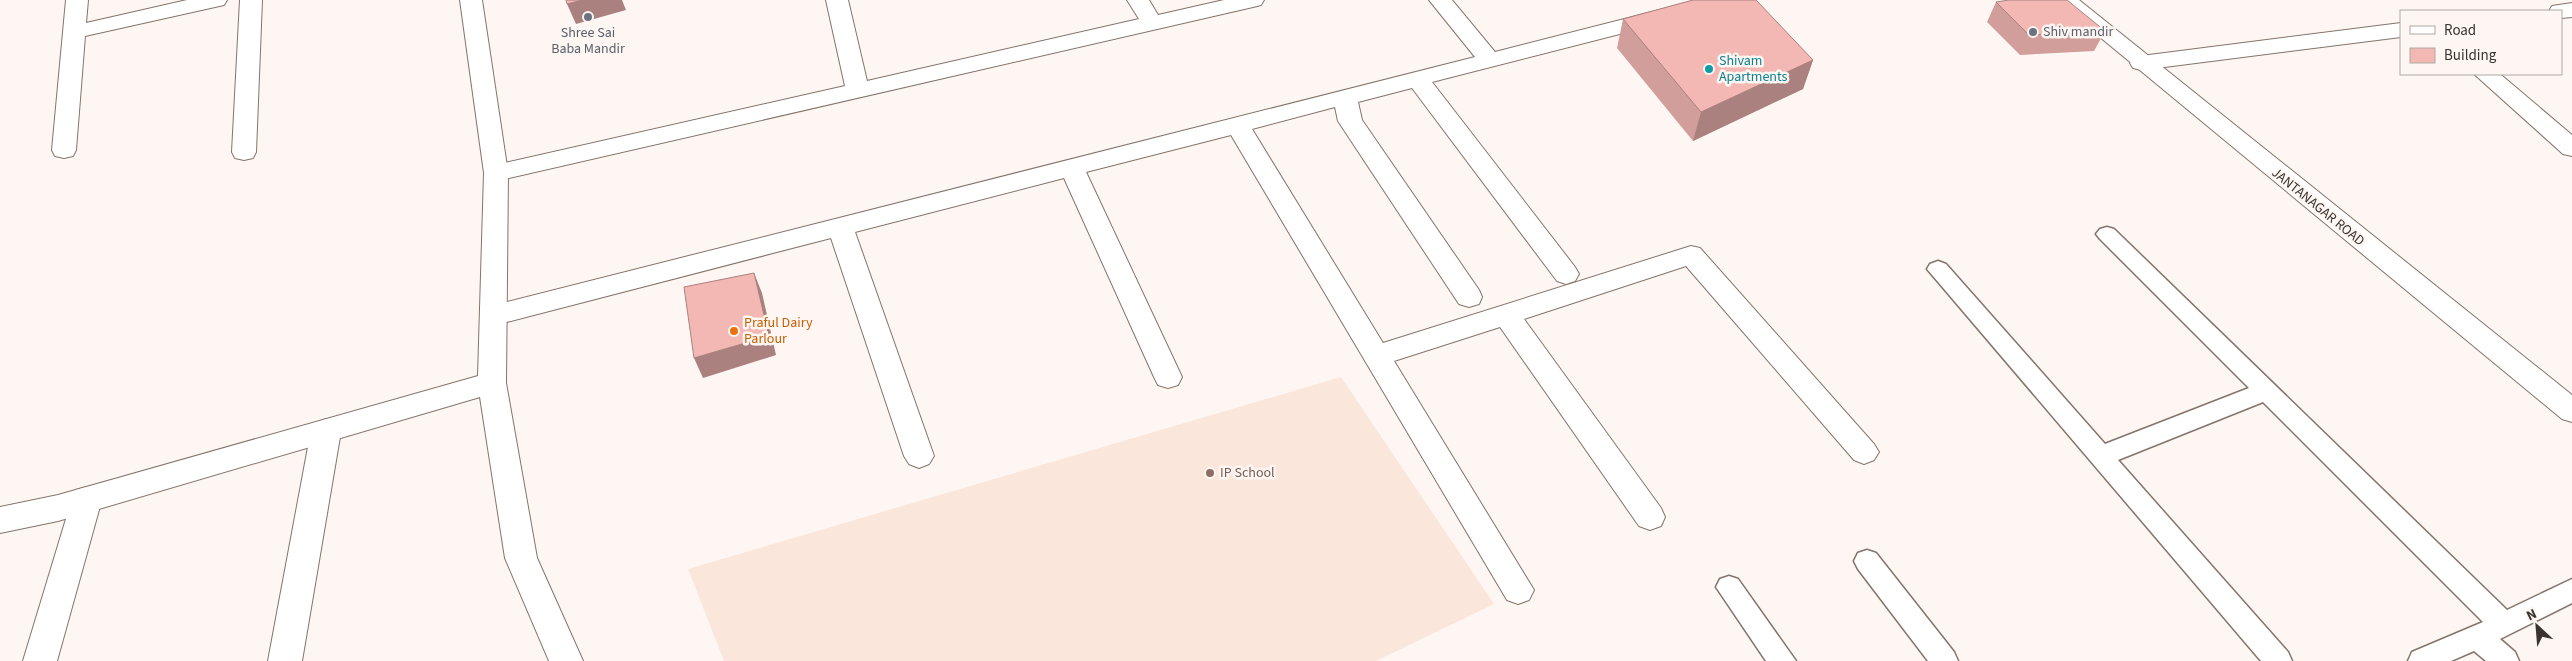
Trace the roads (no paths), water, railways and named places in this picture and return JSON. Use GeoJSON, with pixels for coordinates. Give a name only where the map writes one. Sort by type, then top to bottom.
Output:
{"type":"FeatureCollection","features":[{"type":"Feature","properties":{"kind":"street"},"geometry":{"type":"LineString","coordinates":[[64,150],[77,0]]}},
{"type":"Feature","properties":{"kind":"street"},"geometry":{"type":"LineString","coordinates":[[74,32],[216,0]]}},
{"type":"Feature","properties":{"kind":"street"},"geometry":{"type":"LineString","coordinates":[[244,152],[251,0]]}},
{"type":"Feature","properties":{"kind":"street"},"geometry":{"type":"LineString","coordinates":[[471,0],[496,173],[495,315],[492,383],[521,558],[566,661]]}},
{"type":"Feature","properties":{"kind":"street"},"geometry":{"type":"LineString","coordinates":[[837,0],[858,90]]}},
{"type":"Feature","properties":{"kind":"street"},"geometry":{"type":"LineString","coordinates":[[1138,0],[1152,23]]}},
{"type":"Feature","properties":{"kind":"street"},"geometry":{"type":"LineString","coordinates":[[496,173],[1253,0]]}},
{"type":"Feature","properties":{"kind":"street"},"geometry":{"type":"LineString","coordinates":[[1440,0],[1490,60]]}},
{"type":"Feature","properties":{"kind":"street"},"geometry":{"type":"LineString","coordinates":[[495,315],[1725,0]]}},
{"type":"Feature","properties":{"kind":"street","name":"JANTANAGAR ROAD"},"geometry":{"type":"LineString","coordinates":[[2066,0],[2572,411]]}},
{"type":"Feature","properties":{"kind":"street"},"geometry":{"type":"LineString","coordinates":[[2141,62],[2400,30]]}},
{"type":"Feature","properties":{"kind":"street"},"geometry":{"type":"LineString","coordinates":[[2487,75],[2572,148]]}},
{"type":"Feature","properties":{"kind":"street"},"geometry":{"type":"LineString","coordinates":[[1418,79],[1566,274]]}},
{"type":"Feature","properties":{"kind":"street"},"geometry":{"type":"LineString","coordinates":[[1345,97],[1350,121],[1469,297]]}},
{"type":"Feature","properties":{"kind":"street"},"geometry":{"type":"LineString","coordinates":[[1237,125],[1518,590]]}},
{"type":"Feature","properties":{"kind":"street"},"geometry":{"type":"LineString","coordinates":[[1071,167],[1168,376]]}},
{"type":"Feature","properties":{"kind":"street"},"geometry":{"type":"LineString","coordinates":[[840,227],[919,456]]}},
{"type":"Feature","properties":{"kind":"street"},"geometry":{"type":"LineString","coordinates":[[1377,356],[1691,255],[1864,452]]}},
{"type":"Feature","properties":{"kind":"street"},"geometry":{"type":"LineString","coordinates":[[1506,316],[1650,517]]}},
{"type":"Feature","properties":{"kind":"street"},"geometry":{"type":"LineString","coordinates":[[0,520],[87,499],[492,383]]}},
{"type":"Feature","properties":{"kind":"street"},"geometry":{"type":"LineString","coordinates":[[285,661],[326,431]]}},
{"type":"Feature","properties":{"kind":"street"},"geometry":{"type":"LineString","coordinates":[[40,661],[87,499]]}},
{"type":"Feature","properties":{"kind":"lane"},"geometry":{"type":"LineString","coordinates":[[2108,234],[2504,625]]}},
{"type":"Feature","properties":{"kind":"lane"},"geometry":{"type":"LineString","coordinates":[[1938,269],[2278,661]]}},
{"type":"Feature","properties":{"kind":"lane"},"geometry":{"type":"LineString","coordinates":[[2101,456],[2267,391]]}},
{"type":"Feature","properties":{"kind":"lane"},"geometry":{"type":"LineString","coordinates":[[1867,561],[1944,661]]}},
{"type":"Feature","properties":{"kind":"lane"},"geometry":{"type":"LineString","coordinates":[[1729,586],[1782,661]]}},
{"type":"Feature","properties":{"kind":"lane"},"geometry":{"type":"LineString","coordinates":[[2422,661],[2504,625],[2572,590]]}},
{"type":"Feature","properties":{"kind":"lane"},"geometry":{"type":"LineString","coordinates":[[2478,637],[2504,661]]}},
{"type":"Feature","properties":{"kind":"place","name":"Shree Sai Baba Mandir"},"geometry":{"type":"Point","coordinates":[588,17]}},
{"type":"Feature","properties":{"kind":"place","name":"Shiv mandir"},"geometry":{"type":"Point","coordinates":[2033,32]}},
{"type":"Feature","properties":{"kind":"place","name":"Shivam Apartments"},"geometry":{"type":"Point","coordinates":[1709,69]}},
{"type":"Feature","properties":{"kind":"place","name":"Praful Dairy Parlour"},"geometry":{"type":"Point","coordinates":[734,331]}},
{"type":"Feature","properties":{"kind":"place","name":"IP School"},"geometry":{"type":"Point","coordinates":[1210,473]}}]}
